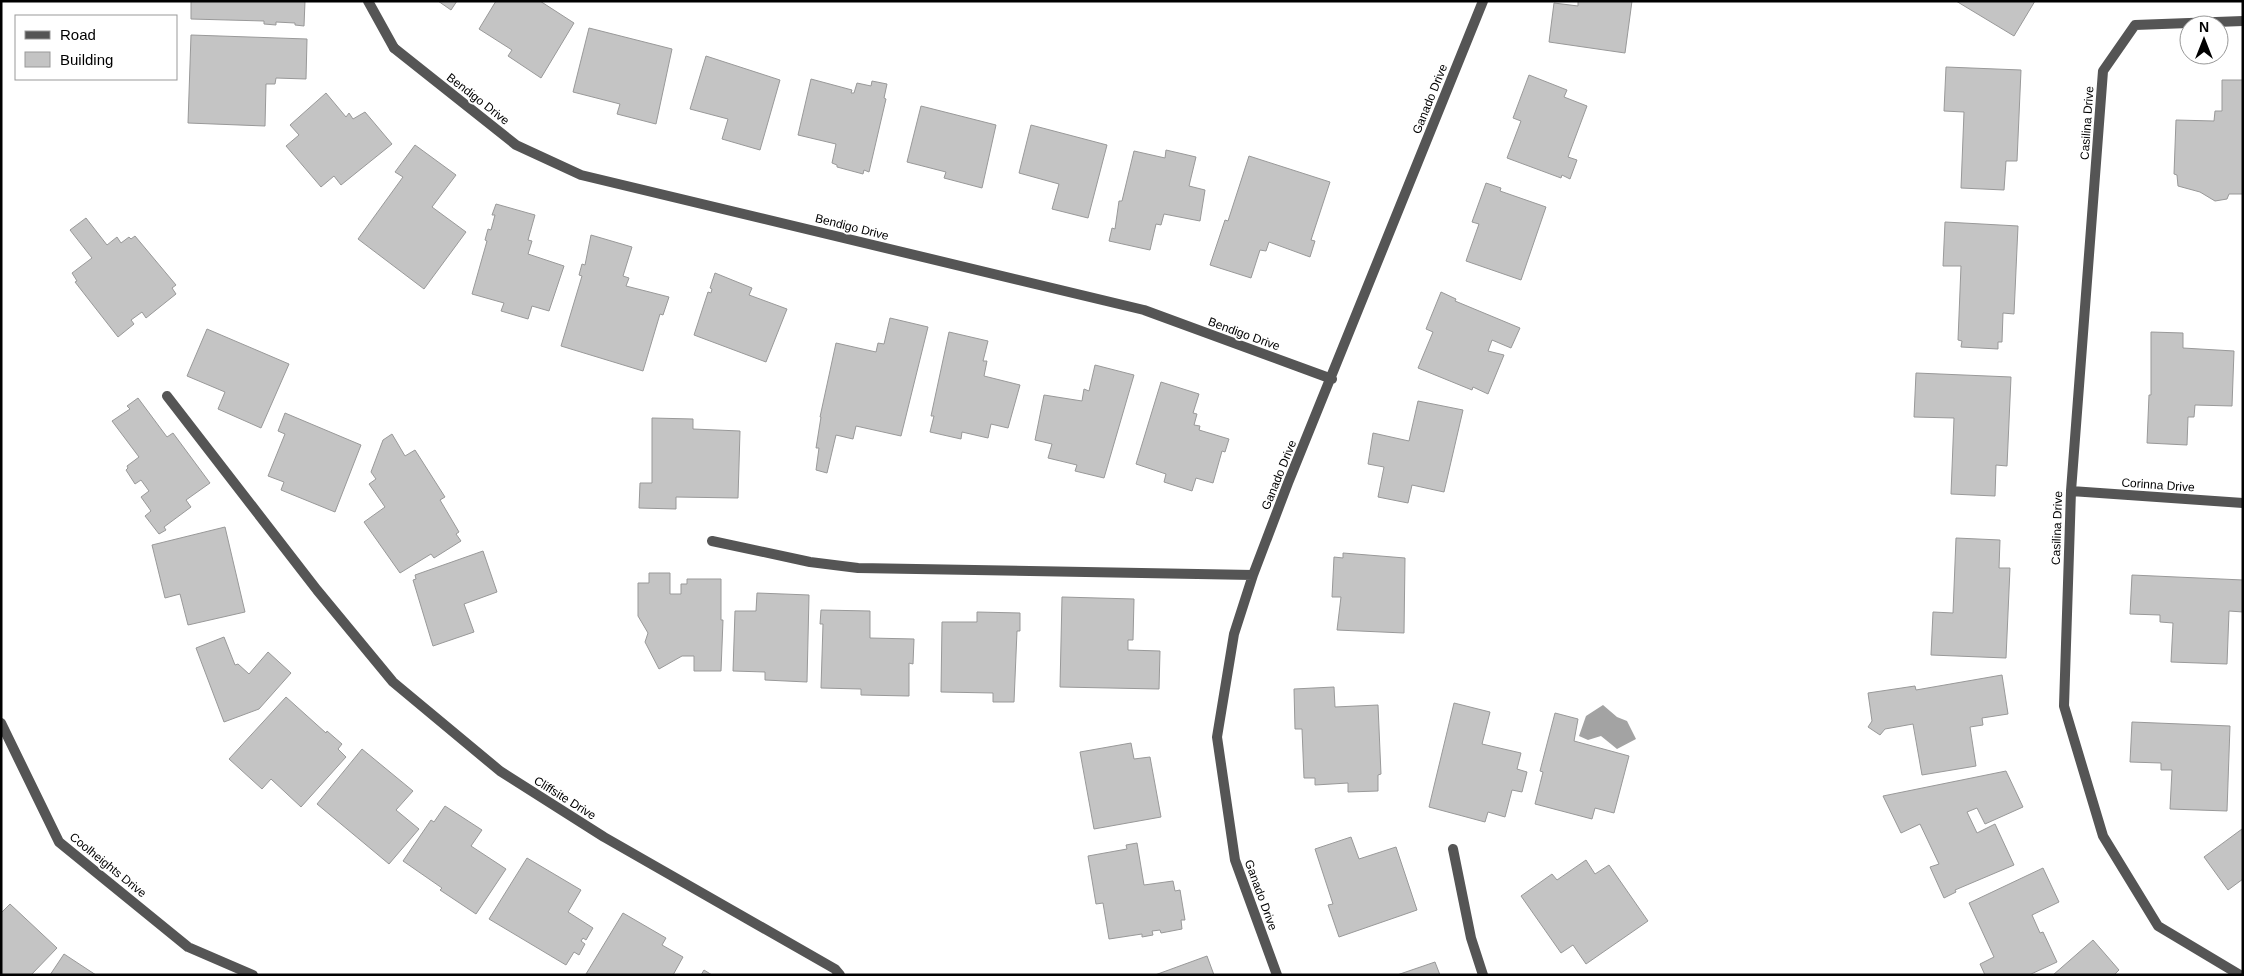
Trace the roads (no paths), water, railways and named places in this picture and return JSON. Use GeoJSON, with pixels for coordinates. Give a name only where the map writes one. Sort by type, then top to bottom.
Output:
{"type":"FeatureCollection","features":[{"type":"Feature","properties":{"kind":"street","name":"Bendigo Drive"},"geometry":{"type":"LineString","coordinates":[[368,1],[394,48],[516,145],[582,175],[1144,310],[1332,379]]}},
{"type":"Feature","properties":{"kind":"street","name":"Ganado Drive"},"geometry":{"type":"LineString","coordinates":[[1277,975],[1235,860],[1217,737],[1234,634],[1253,575],[1483,1]]}},
{"type":"Feature","properties":{"kind":"street","name":"Casilina Drive"},"geometry":{"type":"LineString","coordinates":[[2240,975],[2158,926],[2103,836],[2064,706],[2071,491],[2103,71],[2135,25],[2243,21]]}},
{"type":"Feature","properties":{"kind":"street","name":"Cliffsite Drive"},"geometry":{"type":"LineString","coordinates":[[167,396],[317,590],[393,682],[500,771],[604,837],[827,964],[840,975]]}},
{"type":"Feature","properties":{"kind":"street","name":"Corinna Drive"},"geometry":{"type":"LineString","coordinates":[[2071,491],[2243,503]]}},
{"type":"Feature","properties":{"kind":"street"},"geometry":{"type":"LineString","coordinates":[[712,541],[810,562],[858,568],[1253,575]]}},
{"type":"Feature","properties":{"kind":"street","name":"Coolheights Drive"},"geometry":{"type":"LineString","coordinates":[[1,722],[59,842],[188,947],[253,975]]}},
{"type":"Feature","properties":{"kind":"street"},"geometry":{"type":"LineString","coordinates":[[1453,849],[1471,938],[1483,975]]}}]}
